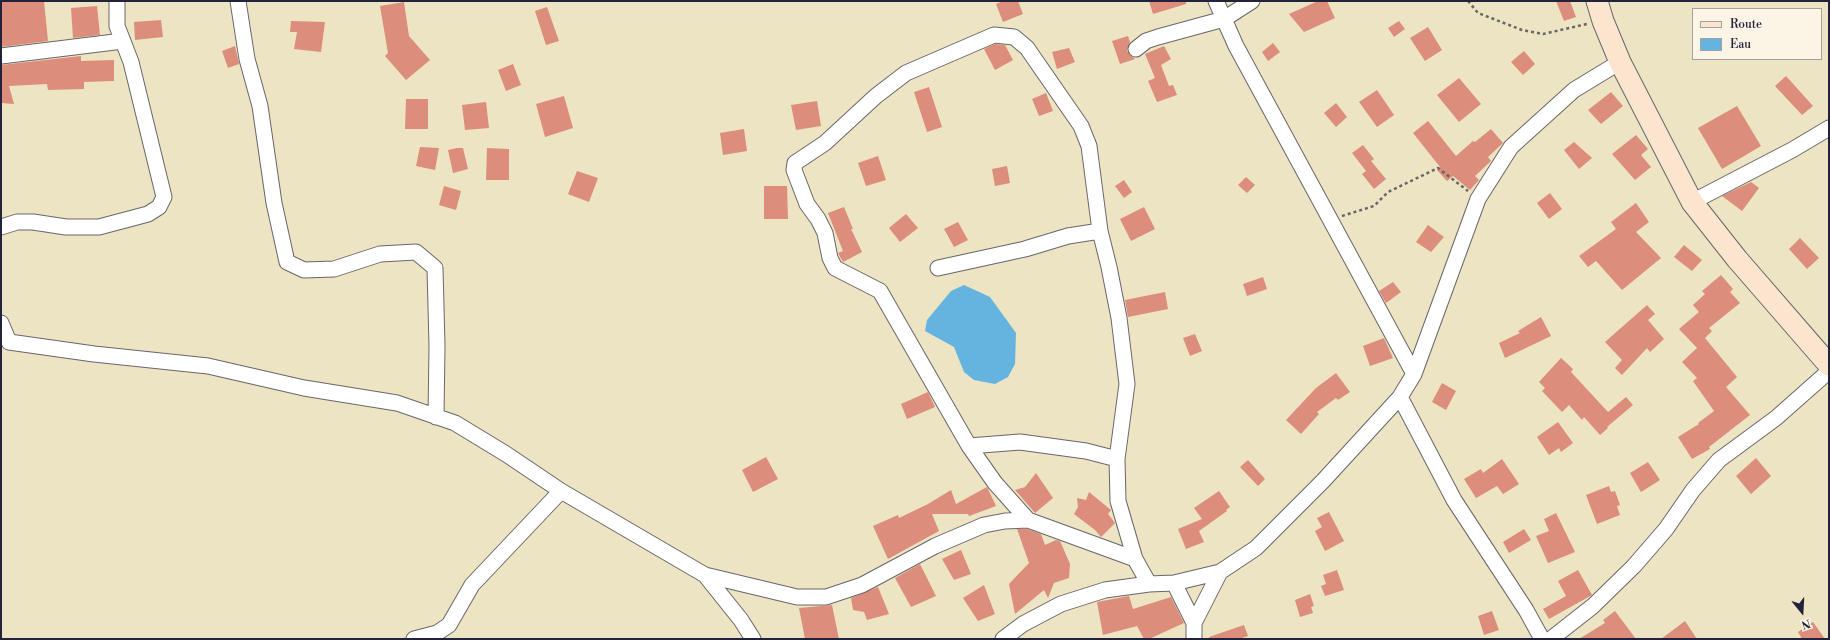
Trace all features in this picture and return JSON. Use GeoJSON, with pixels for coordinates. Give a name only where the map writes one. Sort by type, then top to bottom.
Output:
{"type":"FeatureCollection","features":[{"type":"Feature","properties":{"kind":"main road"},"geometry":{"type":"LineString","coordinates":[[1597,1],[1603,21],[1620,62],[1692,202],[1737,259],[1829,365]]}},
{"type":"Feature","properties":{"kind":"street"},"geometry":{"type":"LineString","coordinates":[[1,227],[17,222],[33,222],[66,227],[99,227],[148,214],[159,207],[164,197],[131,62],[117,26],[117,1]]}},
{"type":"Feature","properties":{"kind":"street"},"geometry":{"type":"LineString","coordinates":[[238,1],[247,59],[260,106],[274,202],[287,262],[304,270],[334,269],[380,254],[416,252],[434,268],[437,346],[436,417]]}},
{"type":"Feature","properties":{"kind":"street"},"geometry":{"type":"LineString","coordinates":[[1216,1],[1236,46],[1414,374]]}},
{"type":"Feature","properties":{"kind":"street"},"geometry":{"type":"LineString","coordinates":[[1136,49],[1146,41],[1224,19],[1252,1]]}},
{"type":"Feature","properties":{"kind":"street"},"geometry":{"type":"LineString","coordinates":[[1028,520],[995,483],[969,446],[880,292],[835,268],[830,258],[825,233],[807,204],[794,170],[795,163],[825,142],[876,96],[906,73],[994,35],[1014,37],[1027,48],[1081,126],[1089,146],[1100,231],[1119,318],[1127,384],[1117,459],[1118,501],[1135,559],[1149,584]]}},
{"type":"Feature","properties":{"kind":"street"},"geometry":{"type":"LineString","coordinates":[[1,56],[123,41]]}},
{"type":"Feature","properties":{"kind":"street"},"geometry":{"type":"LineString","coordinates":[[1003,639],[1023,624],[1061,604],[1105,590],[1149,584],[1174,583],[1220,572],[1256,548],[1323,481],[1400,397],[1414,374],[1478,199],[1512,147],[1574,90],[1620,62]]}},
{"type":"Feature","properties":{"kind":"street"},"geometry":{"type":"LineString","coordinates":[[1692,202],[1792,150],[1829,128]]}},
{"type":"Feature","properties":{"kind":"street"},"geometry":{"type":"LineString","coordinates":[[938,268],[1025,249],[1068,236],[1100,231]]}},
{"type":"Feature","properties":{"kind":"street"},"geometry":{"type":"LineString","coordinates":[[2,329],[9,342],[94,354],[208,366],[304,388],[397,403],[455,423],[481,438],[560,491],[705,575],[797,597],[826,597],[862,585],[935,546],[984,525],[1005,521],[1028,520],[1135,559]]}},
{"type":"Feature","properties":{"kind":"street"},"geometry":{"type":"LineString","coordinates":[[1550,639],[1593,606],[1634,566],[1666,530],[1693,490],[1720,460],[1776,418],[1829,371]]}},
{"type":"Feature","properties":{"kind":"street"},"geometry":{"type":"LineString","coordinates":[[1400,397],[1454,500],[1526,610],[1542,639]]}},
{"type":"Feature","properties":{"kind":"street"},"geometry":{"type":"LineString","coordinates":[[969,446],[1020,442],[1086,451],[1117,459]]}},
{"type":"Feature","properties":{"kind":"street"},"geometry":{"type":"LineString","coordinates":[[414,639],[437,632],[449,625],[472,585],[560,491]]}},
{"type":"Feature","properties":{"kind":"street"},"geometry":{"type":"LineString","coordinates":[[1194,623],[1220,572]]}},
{"type":"Feature","properties":{"kind":"street"},"geometry":{"type":"LineString","coordinates":[[705,575],[741,620],[753,639]]}},
{"type":"Feature","properties":{"kind":"street"},"geometry":{"type":"LineString","coordinates":[[1174,583],[1194,623],[1194,639]]}},
{"type":"Feature","properties":{"kind":"path"},"geometry":{"type":"LineString","coordinates":[[1468,1],[1478,13],[1522,30],[1543,34],[1603,21]]}},
{"type":"Feature","properties":{"kind":"path"},"geometry":{"type":"LineString","coordinates":[[1330,219],[1374,206],[1388,192],[1438,168],[1478,199]]}},
{"type":"Feature","properties":{"kind":"water"},"geometry":{"type":"Polygon","coordinates":[[[964,285],[990,297],[1016,333],[1015,364],[1008,377],[995,384],[974,380],[964,372],[954,347],[925,331],[927,320],[951,291],[964,285]]]}},
{"type":"Feature","properties":{"kind":"building"},"geometry":{"type":"Polygon","coordinates":[[[1,1],[44,1],[48,41],[1,47],[1,1]]]}},
{"type":"Feature","properties":{"kind":"building"},"geometry":{"type":"Polygon","coordinates":[[[1003,1],[1018,1],[1023,14],[1003,22],[996,4],[1003,1]]]}},
{"type":"Feature","properties":{"kind":"building"},"geometry":{"type":"Polygon","coordinates":[[[1149,1],[1186,1],[1186,4],[1153,14],[1149,1]]]}},
{"type":"Feature","properties":{"kind":"building"},"geometry":{"type":"Polygon","coordinates":[[[1318,1],[1327,1],[1335,18],[1304,32],[1289,14],[1318,1]]]}},
{"type":"Feature","properties":{"kind":"building"},"geometry":{"type":"Polygon","coordinates":[[[1556,1],[1570,1],[1576,17],[1564,21],[1556,1]]]}},
{"type":"Feature","properties":{"kind":"building"},"geometry":{"type":"Polygon","coordinates":[[[404,2],[409,36],[430,60],[406,80],[385,56],[388,53],[380,6],[404,2]]]}},
{"type":"Feature","properties":{"kind":"building"},"geometry":{"type":"Polygon","coordinates":[[[97,6],[100,35],[73,38],[71,8],[97,6]]]}},
{"type":"Feature","properties":{"kind":"building"},"geometry":{"type":"Polygon","coordinates":[[[547,7],[559,41],[546,45],[535,11],[547,7]]]}},
{"type":"Feature","properties":{"kind":"building"},"geometry":{"type":"Polygon","coordinates":[[[161,20],[163,37],[135,40],[134,22],[161,20]]]}},
{"type":"Feature","properties":{"kind":"building"},"geometry":{"type":"Polygon","coordinates":[[[291,21],[325,22],[321,52],[294,49],[297,32],[290,32],[291,21]]]}},
{"type":"Feature","properties":{"kind":"building"},"geometry":{"type":"Polygon","coordinates":[[[1399,21],[1405,29],[1394,37],[1388,28],[1399,21]]]}},
{"type":"Feature","properties":{"kind":"building"},"geometry":{"type":"Polygon","coordinates":[[[1428,27],[1442,50],[1425,61],[1410,38],[1428,27]]]}},
{"type":"Feature","properties":{"kind":"building"},"geometry":{"type":"Polygon","coordinates":[[[1128,36],[1130,42],[1127,51],[1135,59],[1120,64],[1112,41],[1128,36]]]}},
{"type":"Feature","properties":{"kind":"building"},"geometry":{"type":"Polygon","coordinates":[[[1273,43],[1280,52],[1268,61],[1262,52],[1273,43]]]}},
{"type":"Feature","properties":{"kind":"building"},"geometry":{"type":"Polygon","coordinates":[[[995,44],[1005,45],[1013,60],[995,70],[984,49],[995,44]]]}},
{"type":"Feature","properties":{"kind":"building"},"geometry":{"type":"Polygon","coordinates":[[[235,46],[239,64],[228,68],[222,51],[235,46]]]}},
{"type":"Feature","properties":{"kind":"building"},"geometry":{"type":"Polygon","coordinates":[[[1164,46],[1171,59],[1161,65],[1169,86],[1173,85],[1177,95],[1157,102],[1148,81],[1155,78],[1145,54],[1164,46]]]}},
{"type":"Feature","properties":{"kind":"building"},"geometry":{"type":"Polygon","coordinates":[[[1069,48],[1075,62],[1057,69],[1052,52],[1069,48]]]}},
{"type":"Feature","properties":{"kind":"building"},"geometry":{"type":"Polygon","coordinates":[[[1524,51],[1535,64],[1523,75],[1511,62],[1524,51]]]}},
{"type":"Feature","properties":{"kind":"building"},"geometry":{"type":"Polygon","coordinates":[[[81,56],[81,61],[114,60],[114,81],[84,82],[84,89],[48,90],[47,84],[9,86],[14,104],[1,103],[1,65],[81,56]]]}},
{"type":"Feature","properties":{"kind":"building"},"geometry":{"type":"Polygon","coordinates":[[[513,64],[521,85],[506,91],[498,70],[513,64]]]}},
{"type":"Feature","properties":{"kind":"building"},"geometry":{"type":"Polygon","coordinates":[[[1786,76],[1813,106],[1802,115],[1775,86],[1786,76]]]}},
{"type":"Feature","properties":{"kind":"building"},"geometry":{"type":"Polygon","coordinates":[[[1459,78],[1481,104],[1459,122],[1437,95],[1459,78]]]}},
{"type":"Feature","properties":{"kind":"building"},"geometry":{"type":"Polygon","coordinates":[[[929,87],[942,127],[927,132],[914,92],[929,87]]]}},
{"type":"Feature","properties":{"kind":"building"},"geometry":{"type":"Polygon","coordinates":[[[1377,90],[1394,115],[1377,127],[1359,102],[1377,90]]]}},
{"type":"Feature","properties":{"kind":"building"},"geometry":{"type":"Polygon","coordinates":[[[1611,92],[1623,106],[1601,124],[1588,110],[1611,92]]]}},
{"type":"Feature","properties":{"kind":"building"},"geometry":{"type":"Polygon","coordinates":[[[1046,93],[1053,111],[1039,116],[1032,99],[1046,93]]]}},
{"type":"Feature","properties":{"kind":"building"},"geometry":{"type":"Polygon","coordinates":[[[564,96],[573,128],[545,137],[536,104],[564,96]]]}},
{"type":"Feature","properties":{"kind":"building"},"geometry":{"type":"Polygon","coordinates":[[[406,99],[428,99],[428,129],[405,129],[406,99]]]}},
{"type":"Feature","properties":{"kind":"building"},"geometry":{"type":"Polygon","coordinates":[[[817,101],[821,126],[796,130],[791,105],[817,101]]]}},
{"type":"Feature","properties":{"kind":"building"},"geometry":{"type":"Polygon","coordinates":[[[486,102],[489,128],[465,130],[462,105],[486,102]]]}},
{"type":"Feature","properties":{"kind":"building"},"geometry":{"type":"Polygon","coordinates":[[[1336,103],[1347,117],[1336,127],[1324,113],[1336,103]]]}},
{"type":"Feature","properties":{"kind":"building"},"geometry":{"type":"Polygon","coordinates":[[[1737,106],[1761,146],[1722,169],[1698,128],[1737,106]]]}},
{"type":"Feature","properties":{"kind":"building"},"geometry":{"type":"Polygon","coordinates":[[[1428,121],[1456,156],[1473,141],[1475,142],[1491,129],[1503,143],[1488,157],[1491,161],[1475,176],[1479,180],[1470,190],[1453,176],[1447,181],[1437,170],[1440,167],[1413,133],[1428,121]]]}},
{"type":"Feature","properties":{"kind":"building"},"geometry":{"type":"Polygon","coordinates":[[[744,129],[747,151],[723,155],[720,133],[744,129]]]}},
{"type":"Feature","properties":{"kind":"building"},"geometry":{"type":"Polygon","coordinates":[[[1636,135],[1648,149],[1641,155],[1651,167],[1635,180],[1612,154],[1636,135]]]}},
{"type":"Feature","properties":{"kind":"building"},"geometry":{"type":"Polygon","coordinates":[[[1574,142],[1592,158],[1579,169],[1564,150],[1574,142]]]}},
{"type":"Feature","properties":{"kind":"building"},"geometry":{"type":"Polygon","coordinates":[[[1363,145],[1374,159],[1371,161],[1386,179],[1374,189],[1362,174],[1366,171],[1352,153],[1363,145]]]}},
{"type":"Feature","properties":{"kind":"building"},"geometry":{"type":"Polygon","coordinates":[[[420,147],[439,148],[435,170],[416,166],[420,147]]]}},
{"type":"Feature","properties":{"kind":"building"},"geometry":{"type":"Polygon","coordinates":[[[463,148],[468,169],[453,173],[448,150],[463,148]]]}},
{"type":"Feature","properties":{"kind":"building"},"geometry":{"type":"Polygon","coordinates":[[[487,148],[509,149],[509,180],[486,180],[487,148]]]}},
{"type":"Feature","properties":{"kind":"building"},"geometry":{"type":"Polygon","coordinates":[[[878,156],[886,180],[866,186],[858,163],[878,156]]]}},
{"type":"Feature","properties":{"kind":"building"},"geometry":{"type":"Polygon","coordinates":[[[1007,166],[1010,183],[995,186],[992,169],[1007,166]]]}},
{"type":"Feature","properties":{"kind":"building"},"geometry":{"type":"Polygon","coordinates":[[[577,171],[598,178],[589,202],[568,194],[577,171]]]}},
{"type":"Feature","properties":{"kind":"building"},"geometry":{"type":"Polygon","coordinates":[[[1246,177],[1255,185],[1247,193],[1238,185],[1246,177]]]}},
{"type":"Feature","properties":{"kind":"building"},"geometry":{"type":"Polygon","coordinates":[[[1124,180],[1132,192],[1124,198],[1115,186],[1124,180]]]}},
{"type":"Feature","properties":{"kind":"building"},"geometry":{"type":"Polygon","coordinates":[[[1751,182],[1759,188],[1742,211],[1722,196],[1751,182]]]}},
{"type":"Feature","properties":{"kind":"building"},"geometry":{"type":"Polygon","coordinates":[[[444,186],[461,191],[456,210],[439,205],[444,186]]]}},
{"type":"Feature","properties":{"kind":"building"},"geometry":{"type":"Polygon","coordinates":[[[764,186],[787,186],[788,219],[764,219],[764,186]]]}},
{"type":"Feature","properties":{"kind":"building"},"geometry":{"type":"Polygon","coordinates":[[[1550,193],[1562,209],[1549,219],[1537,203],[1550,193]]]}},
{"type":"Feature","properties":{"kind":"building"},"geometry":{"type":"Polygon","coordinates":[[[1636,203],[1649,222],[1636,232],[1661,258],[1622,290],[1596,261],[1588,267],[1579,256],[1616,229],[1611,222],[1636,203]]]}},
{"type":"Feature","properties":{"kind":"building"},"geometry":{"type":"Polygon","coordinates":[[[844,207],[853,229],[851,229],[862,252],[843,262],[838,253],[843,251],[828,213],[844,207]]]}},
{"type":"Feature","properties":{"kind":"building"},"geometry":{"type":"Polygon","coordinates":[[[1144,207],[1155,229],[1131,241],[1120,219],[1144,207]]]}},
{"type":"Feature","properties":{"kind":"building"},"geometry":{"type":"Polygon","coordinates":[[[906,214],[918,228],[900,242],[889,228],[906,214]]]}},
{"type":"Feature","properties":{"kind":"building"},"geometry":{"type":"Polygon","coordinates":[[[958,222],[968,240],[954,247],[944,229],[958,222]]]}},
{"type":"Feature","properties":{"kind":"building"},"geometry":{"type":"Polygon","coordinates":[[[1428,225],[1444,237],[1431,252],[1416,242],[1428,225]]]}},
{"type":"Feature","properties":{"kind":"building"},"geometry":{"type":"Polygon","coordinates":[[[1800,238],[1819,258],[1807,269],[1789,249],[1800,238]]]}},
{"type":"Feature","properties":{"kind":"building"},"geometry":{"type":"Polygon","coordinates":[[[1684,245],[1702,260],[1692,271],[1674,257],[1684,245]]]}},
{"type":"Feature","properties":{"kind":"building"},"geometry":{"type":"Polygon","coordinates":[[[1721,275],[1733,289],[1730,292],[1740,303],[1709,328],[1712,331],[1705,338],[1737,377],[1726,387],[1750,415],[1709,447],[1710,449],[1692,459],[1678,437],[1699,424],[1698,423],[1714,411],[1693,381],[1697,378],[1682,362],[1697,348],[1679,329],[1699,312],[1693,305],[1705,294],[1702,291],[1721,275]]]}},
{"type":"Feature","properties":{"kind":"building"},"geometry":{"type":"Polygon","coordinates":[[[1263,277],[1267,289],[1247,296],[1243,284],[1263,277]]]}},
{"type":"Feature","properties":{"kind":"building"},"geometry":{"type":"Polygon","coordinates":[[[1393,282],[1401,292],[1386,303],[1379,291],[1393,282]]]}},
{"type":"Feature","properties":{"kind":"building"},"geometry":{"type":"Polygon","coordinates":[[[1165,292],[1168,309],[1128,317],[1125,300],[1165,292]]]}},
{"type":"Feature","properties":{"kind":"building"},"geometry":{"type":"Polygon","coordinates":[[[1647,305],[1655,314],[1648,320],[1664,339],[1650,352],[1647,348],[1622,375],[1615,368],[1622,360],[1605,342],[1647,305]]]}},
{"type":"Feature","properties":{"kind":"building"},"geometry":{"type":"Polygon","coordinates":[[[1541,317],[1551,336],[1505,358],[1499,343],[1520,333],[1518,331],[1541,317]]]}},
{"type":"Feature","properties":{"kind":"building"},"geometry":{"type":"Polygon","coordinates":[[[1195,334],[1202,351],[1190,356],[1183,338],[1195,334]]]}},
{"type":"Feature","properties":{"kind":"building"},"geometry":{"type":"Polygon","coordinates":[[[1384,338],[1393,358],[1370,366],[1363,346],[1384,338]]]}},
{"type":"Feature","properties":{"kind":"building"},"geometry":{"type":"Polygon","coordinates":[[[1561,358],[1573,369],[1571,372],[1608,412],[1626,397],[1633,405],[1607,427],[1608,428],[1600,435],[1584,417],[1582,420],[1569,405],[1562,412],[1542,391],[1545,388],[1539,382],[1561,358]]]}},
{"type":"Feature","properties":{"kind":"building"},"geometry":{"type":"Polygon","coordinates":[[[1336,373],[1350,392],[1338,400],[1336,398],[1317,412],[1319,414],[1301,434],[1286,420],[1316,388],[1336,373]]]}},
{"type":"Feature","properties":{"kind":"building"},"geometry":{"type":"Polygon","coordinates":[[[1442,383],[1456,391],[1446,410],[1432,402],[1442,383]]]}},
{"type":"Feature","properties":{"kind":"building"},"geometry":{"type":"Polygon","coordinates":[[[928,392],[935,407],[907,419],[901,404],[928,392]]]}},
{"type":"Feature","properties":{"kind":"building"},"geometry":{"type":"Polygon","coordinates":[[[1558,422],[1573,443],[1561,452],[1559,448],[1549,455],[1537,437],[1558,422]]]}},
{"type":"Feature","properties":{"kind":"building"},"geometry":{"type":"Polygon","coordinates":[[[766,457],[778,479],[753,492],[742,470],[766,457]]]}},
{"type":"Feature","properties":{"kind":"building"},"geometry":{"type":"Polygon","coordinates":[[[1756,458],[1771,476],[1751,494],[1736,476],[1756,458]]]}},
{"type":"Feature","properties":{"kind":"building"},"geometry":{"type":"Polygon","coordinates":[[[1502,459],[1519,484],[1503,494],[1497,486],[1476,498],[1464,479],[1481,469],[1483,473],[1502,459]]]}},
{"type":"Feature","properties":{"kind":"building"},"geometry":{"type":"Polygon","coordinates":[[[1248,460],[1265,479],[1258,486],[1240,467],[1248,460]]]}},
{"type":"Feature","properties":{"kind":"building"},"geometry":{"type":"Polygon","coordinates":[[[1648,462],[1660,480],[1641,492],[1630,473],[1648,462]]]}},
{"type":"Feature","properties":{"kind":"building"},"geometry":{"type":"Polygon","coordinates":[[[1036,473],[1053,498],[1035,513],[1015,490],[1025,487],[1036,473]]]}},
{"type":"Feature","properties":{"kind":"building"},"geometry":{"type":"Polygon","coordinates":[[[1609,486],[1611,492],[1615,491],[1620,505],[1617,506],[1620,515],[1597,524],[1586,495],[1609,486]]]}},
{"type":"Feature","properties":{"kind":"building"},"geometry":{"type":"Polygon","coordinates":[[[987,487],[996,506],[969,516],[968,514],[932,514],[939,531],[888,559],[873,526],[898,515],[899,518],[928,504],[951,490],[956,504],[987,487]]]}},
{"type":"Feature","properties":{"kind":"building"},"geometry":{"type":"Polygon","coordinates":[[[1219,491],[1230,507],[1226,510],[1227,511],[1199,531],[1204,542],[1186,549],[1178,529],[1202,519],[1194,508],[1219,491]]]}},
{"type":"Feature","properties":{"kind":"building"},"geometry":{"type":"Polygon","coordinates":[[[1089,492],[1111,510],[1108,514],[1115,523],[1101,537],[1095,530],[1074,514],[1078,507],[1077,498],[1086,500],[1089,492]]]}},
{"type":"Feature","properties":{"kind":"building"},"geometry":{"type":"Polygon","coordinates":[[[1329,512],[1344,541],[1325,551],[1315,531],[1322,527],[1317,518],[1329,512]]]}},
{"type":"Feature","properties":{"kind":"building"},"geometry":{"type":"Polygon","coordinates":[[[1556,513],[1575,552],[1548,563],[1536,536],[1549,531],[1544,519],[1556,513]]]}},
{"type":"Feature","properties":{"kind":"building"},"geometry":{"type":"Polygon","coordinates":[[[1017,529],[1027,529],[1041,534],[1045,545],[1056,540],[1060,541],[1070,564],[1069,578],[1054,583],[1048,598],[1044,590],[1015,614],[1009,584],[1029,563],[1017,529]]]}},
{"type":"Feature","properties":{"kind":"building"},"geometry":{"type":"Polygon","coordinates":[[[1524,529],[1531,540],[1509,553],[1503,542],[1524,529]]]}},
{"type":"Feature","properties":{"kind":"building"},"geometry":{"type":"Polygon","coordinates":[[[961,550],[971,574],[954,580],[942,559],[961,550]]]}},
{"type":"Feature","properties":{"kind":"building"},"geometry":{"type":"Polygon","coordinates":[[[920,564],[936,596],[911,607],[895,578],[920,564]]]}},
{"type":"Feature","properties":{"kind":"building"},"geometry":{"type":"Polygon","coordinates":[[[1337,570],[1344,590],[1325,596],[1321,586],[1326,584],[1323,575],[1337,570]]]}},
{"type":"Feature","properties":{"kind":"building"},"geometry":{"type":"Polygon","coordinates":[[[1578,570],[1592,595],[1549,619],[1543,609],[1566,596],[1558,581],[1578,570]]]}},
{"type":"Feature","properties":{"kind":"building"},"geometry":{"type":"Polygon","coordinates":[[[984,585],[995,614],[978,621],[963,598],[984,585]]]}},
{"type":"Feature","properties":{"kind":"building"},"geometry":{"type":"Polygon","coordinates":[[[878,587],[889,614],[867,620],[864,612],[853,610],[851,598],[878,587]]]}},
{"type":"Feature","properties":{"kind":"building"},"geometry":{"type":"Polygon","coordinates":[[[1310,594],[1314,606],[1311,607],[1313,613],[1300,617],[1295,600],[1310,594]]]}},
{"type":"Feature","properties":{"kind":"building"},"geometry":{"type":"Polygon","coordinates":[[[1129,596],[1133,609],[1171,597],[1184,623],[1149,639],[1144,639],[1137,626],[1103,635],[1097,602],[1129,596]]]}},
{"type":"Feature","properties":{"kind":"building"},"geometry":{"type":"Polygon","coordinates":[[[832,605],[839,639],[805,639],[799,608],[832,605]]]}},
{"type":"Feature","properties":{"kind":"building"},"geometry":{"type":"Polygon","coordinates":[[[1492,611],[1499,630],[1484,635],[1478,616],[1492,611]]]}},
{"type":"Feature","properties":{"kind":"building"},"geometry":{"type":"Polygon","coordinates":[[[1615,611],[1636,639],[1579,639],[1605,623],[1603,620],[1615,611]]]}},
{"type":"Feature","properties":{"kind":"building"},"geometry":{"type":"Polygon","coordinates":[[[1685,621],[1697,639],[1661,639],[1685,621]]]}},
{"type":"Feature","properties":{"kind":"building"},"geometry":{"type":"Polygon","coordinates":[[[1813,622],[1825,639],[1802,639],[1798,632],[1813,622]]]}},
{"type":"Feature","properties":{"kind":"building"},"geometry":{"type":"Polygon","coordinates":[[[1244,625],[1248,636],[1239,639],[1210,639],[1209,637],[1244,625]]]}}]}
